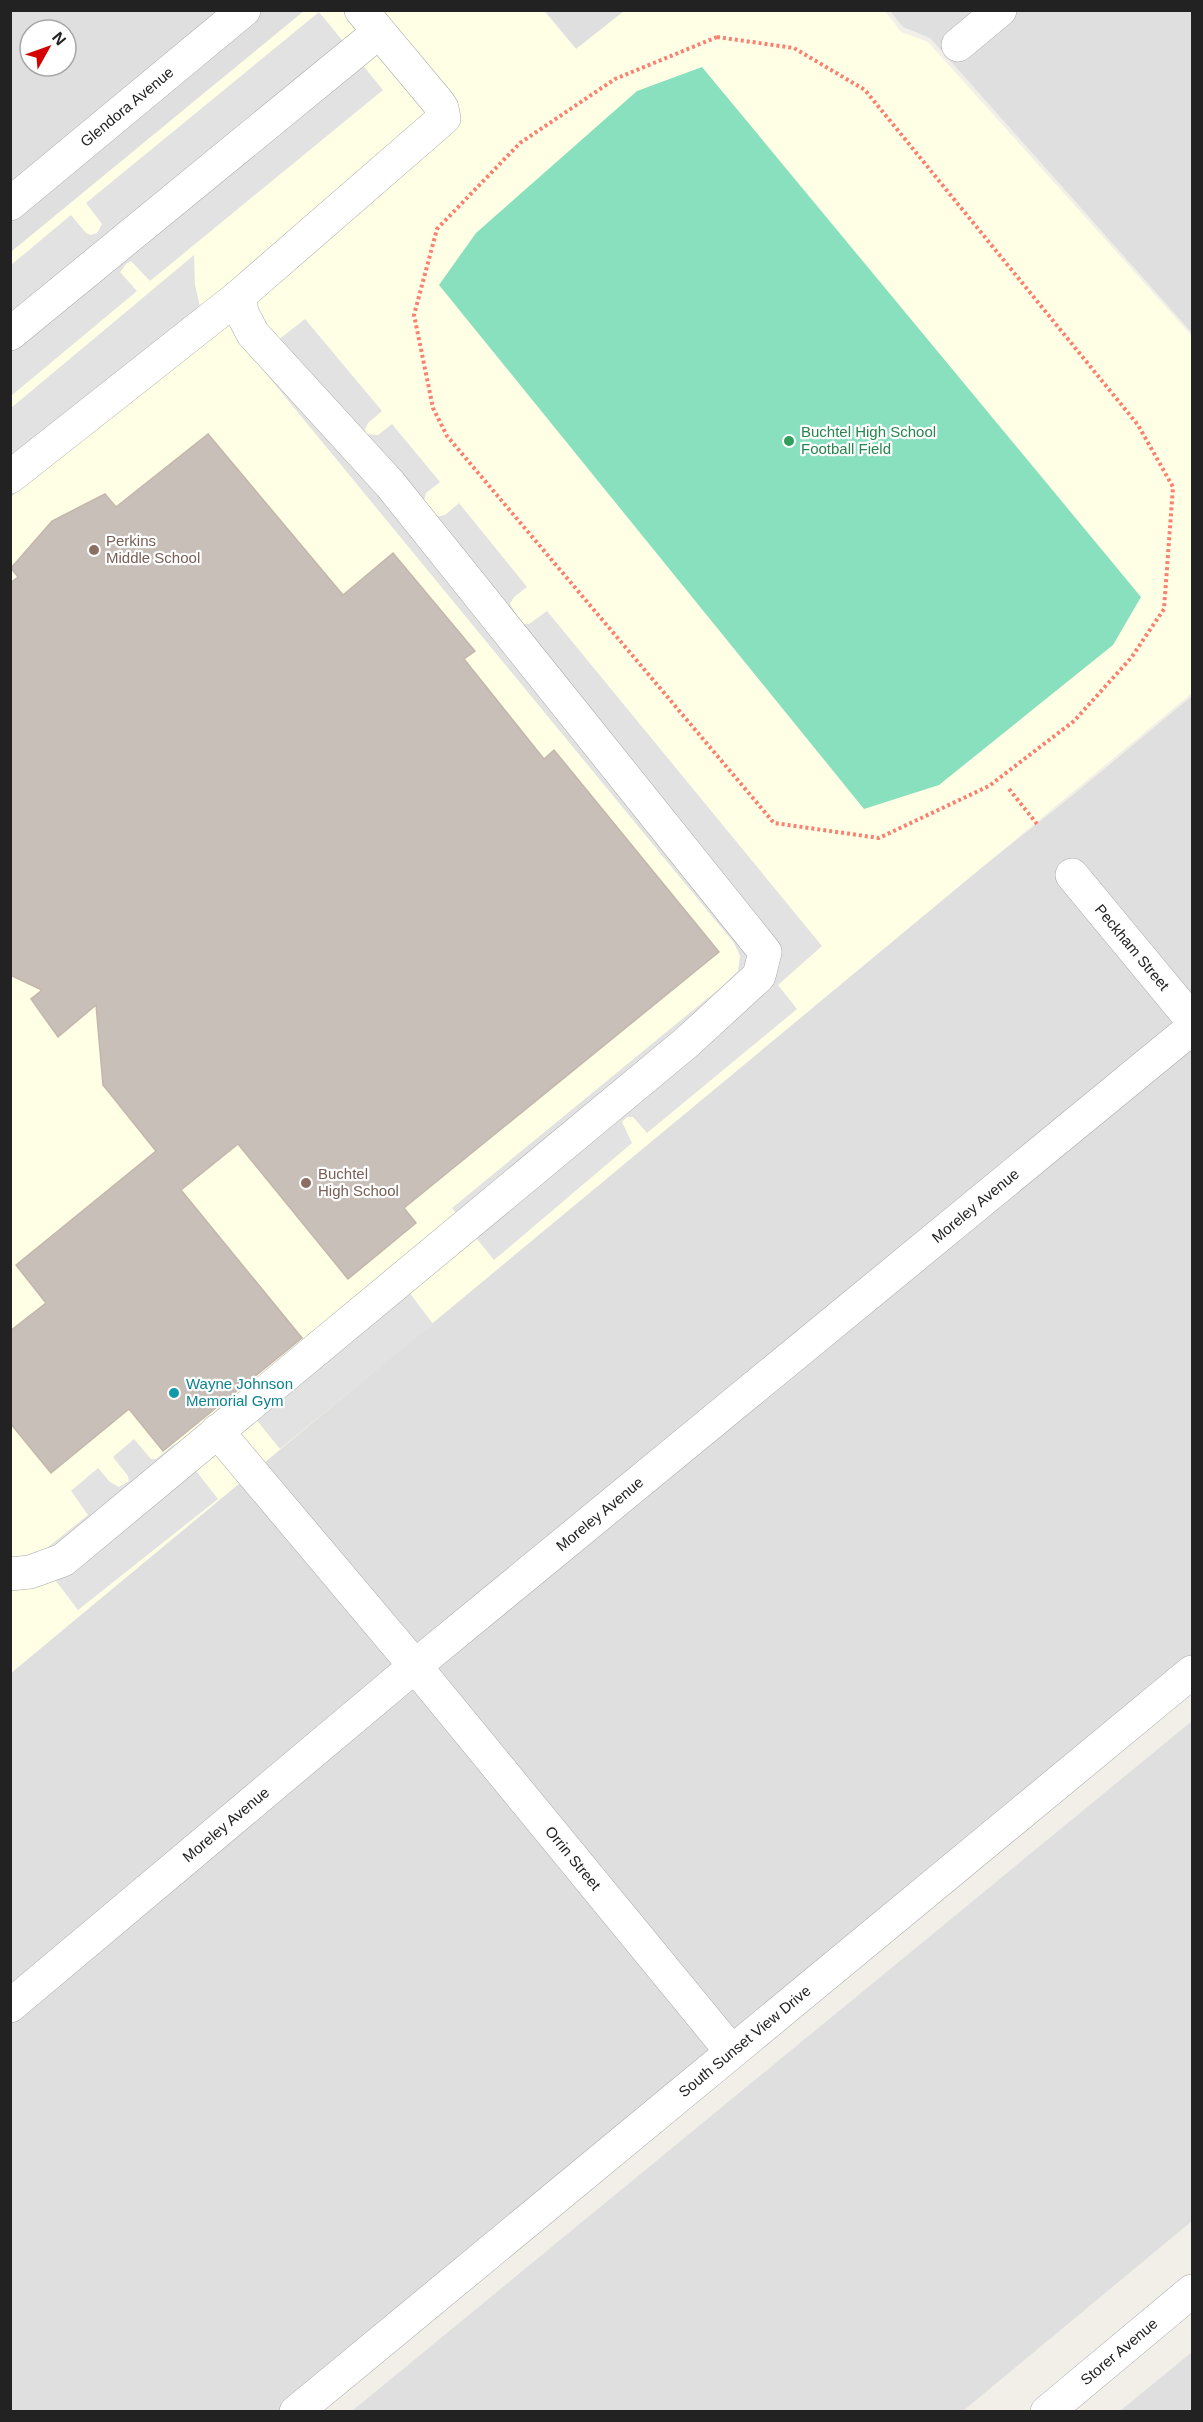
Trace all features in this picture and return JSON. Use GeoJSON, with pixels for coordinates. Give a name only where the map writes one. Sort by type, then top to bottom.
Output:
{"type":"FeatureCollection","features":[{"type":"Feature","properties":{"kind":"street","name":"Glendora Avenue"},"geometry":{"type":"LineString","coordinates":[[10,204],[244,10]]}},
{"type":"Feature","properties":{"kind":"street"},"geometry":{"type":"LineString","coordinates":[[958,45],[1000,10]]}},
{"type":"Feature","properties":{"kind":"street"},"geometry":{"type":"LineString","coordinates":[[10,334],[370,21],[442,108],[444,118],[238,297],[10,477]]}},
{"type":"Feature","properties":{"kind":"street"},"geometry":{"type":"LineString","coordinates":[[10,1574],[30,1572],[63,1560],[686,1043],[759,976],[765,952],[390,484],[253,334],[243,315],[238,297]]}},
{"type":"Feature","properties":{"kind":"street","name":"Peckham Street"},"geometry":{"type":"LineString","coordinates":[[1072,875],[1192,1020]]}},
{"type":"Feature","properties":{"kind":"street","name":"Moreley Avenue"},"geometry":{"type":"LineString","coordinates":[[10,2006],[415,1666],[1192,1028]]}},
{"type":"Feature","properties":{"kind":"street","name":"Orrin Street"},"geometry":{"type":"LineString","coordinates":[[217,1431],[415,1666],[731,2051]]}},
{"type":"Feature","properties":{"kind":"street","name":"South Sunset View Drive"},"geometry":{"type":"LineString","coordinates":[[296,2412],[1192,1672]]}},
{"type":"Feature","properties":{"kind":"street","name":"Storer Avenue"},"geometry":{"type":"LineString","coordinates":[[1047,2412],[1192,2291]]}},
{"type":"Feature","properties":{"kind":"path"},"geometry":{"type":"LineString","coordinates":[[717,37],[794,48],[865,90],[1138,425],[1173,487],[1164,609],[1131,658],[1074,721],[989,786],[879,838],[774,823],[447,436],[433,408],[414,315],[437,229],[520,143],[615,79],[717,37]]}},
{"type":"Feature","properties":{"kind":"path"},"geometry":{"type":"LineString","coordinates":[[1009,789],[1037,824]]}},
{"type":"Feature","properties":{"kind":"shaded area"},"geometry":{"type":"Polygon","coordinates":[[[11,11],[304,11],[11,252],[11,11]]]}},
{"type":"Feature","properties":{"kind":"shaded area","name":"Buchtel High School"},"geometry":{"type":"Polygon","coordinates":[[[304,11],[544,11],[576,49],[624,11],[885,11],[901,32],[928,42],[1192,336],[1192,693],[11,1673],[11,252],[304,11]]]}},
{"type":"Feature","properties":{"kind":"shaded area"},"geometry":{"type":"Polygon","coordinates":[[[545,11],[625,11],[577,50],[545,11]]]}},
{"type":"Feature","properties":{"kind":"shaded area"},"geometry":{"type":"Polygon","coordinates":[[[890,11],[1192,11],[1192,333],[930,38],[903,27],[890,11]]]}},
{"type":"Feature","properties":{"kind":"shaded area"},"geometry":{"type":"Polygon","coordinates":[[[319,12],[383,90],[150,281],[131,261],[126,264],[120,272],[137,291],[11,396],[11,265],[71,215],[86,233],[91,235],[97,233],[102,224],[86,203],[319,12]]]}},
{"type":"Feature","properties":{"kind":"shaded area"},"geometry":{"type":"Polygon","coordinates":[[[194,255],[195,285],[208,341],[146,384],[11,497],[11,408],[194,255]]]}},
{"type":"Feature","properties":{"kind":"shaded area"},"geometry":{"type":"Polygon","coordinates":[[[305,319],[382,411],[368,423],[365,429],[366,434],[378,435],[392,424],[440,482],[426,493],[424,501],[435,517],[445,515],[459,503],[527,587],[514,597],[510,604],[522,624],[529,624],[547,611],[822,946],[778,985],[797,1009],[647,1133],[633,1117],[627,1117],[622,1122],[632,1143],[494,1260],[452,1208],[720,988],[738,971],[740,956],[734,943],[254,359],[305,319]]]}},
{"type":"Feature","properties":{"kind":"shaded area"},"geometry":{"type":"Polygon","coordinates":[[[1192,696],[1192,1672],[296,2411],[11,2412],[11,1673],[812,1003],[1073,795],[1192,696]]]}},
{"type":"Feature","properties":{"kind":"shaded area"},"geometry":{"type":"Polygon","coordinates":[[[391,1268],[433,1324],[280,1449],[237,1396],[391,1268]]]}},
{"type":"Feature","properties":{"kind":"shaded area"},"geometry":{"type":"Polygon","coordinates":[[[134,1439],[151,1459],[156,1459],[175,1444],[218,1499],[78,1610],[37,1556],[88,1515],[71,1491],[98,1468],[110,1482],[119,1487],[129,1481],[128,1476],[113,1457],[134,1439]]]}},
{"type":"Feature","properties":{"kind":"shaded area"},"geometry":{"type":"Polygon","coordinates":[[[1192,1721],[1192,2221],[963,2411],[352,2411],[1192,1721]]]}},
{"type":"Feature","properties":{"kind":"shaded area"},"geometry":{"type":"Polygon","coordinates":[[[1192,2352],[1192,2411],[1120,2411],[1192,2352]]]}},
{"type":"Feature","properties":{"kind":"green space","name":"Buchtel High School Football Field"},"geometry":{"type":"Polygon","coordinates":[[[702,67],[1141,597],[1113,645],[939,785],[864,809],[439,285],[476,233],[637,91],[702,67]]]}},
{"type":"Feature","properties":{"kind":"building"},"geometry":{"type":"Polygon","coordinates":[[[208,434],[343,595],[393,553],[475,651],[464,659],[544,759],[554,750],[719,952],[404,1208],[416,1223],[348,1279],[238,1144],[181,1190],[302,1338],[163,1451],[129,1409],[51,1473],[10,1423],[10,1331],[46,1303],[16,1265],[156,1151],[103,1085],[96,1005],[58,1037],[31,999],[42,990],[10,975],[10,583],[18,577],[11,568],[52,521],[105,494],[116,507],[208,434]]]}},
{"type":"Feature","properties":{"kind":"place","name":"Buchtel High School Football Field"},"geometry":{"type":"Point","coordinates":[789,441]}},
{"type":"Feature","properties":{"kind":"place","name":"Perkins Middle School"},"geometry":{"type":"Point","coordinates":[94,550]}},
{"type":"Feature","properties":{"kind":"place","name":"Buchtel High School"},"geometry":{"type":"Point","coordinates":[306,1183]}},
{"type":"Feature","properties":{"kind":"place","name":"Wayne Johnson Memorial Gym"},"geometry":{"type":"Point","coordinates":[174,1393]}}]}
